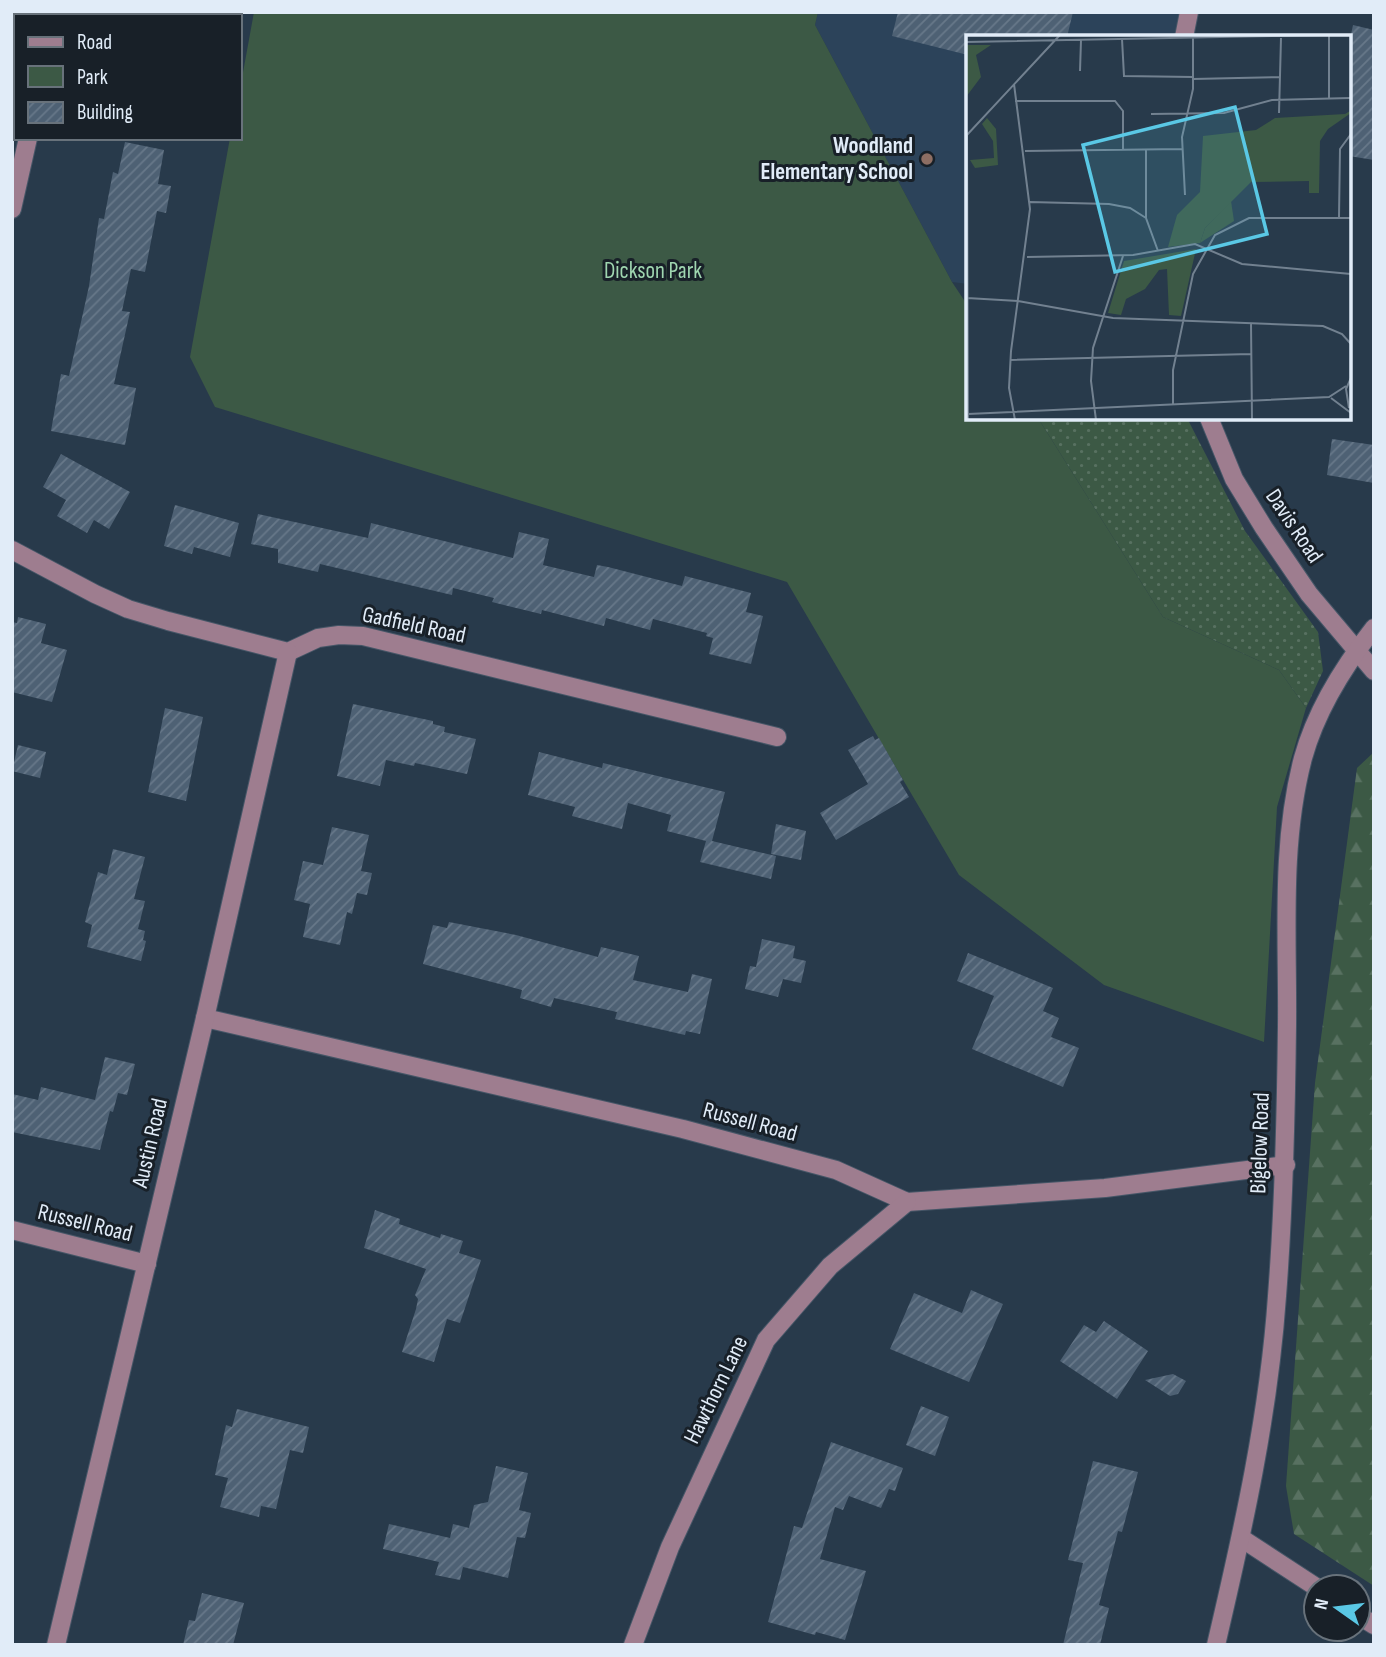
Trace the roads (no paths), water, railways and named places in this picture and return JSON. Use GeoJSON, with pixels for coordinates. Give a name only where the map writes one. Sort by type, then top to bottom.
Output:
{"type":"FeatureCollection","features":[{"type":"Feature","properties":{"kind":"street"},"geometry":{"type":"LineString","coordinates":[[1184,35],[1189,12]]}},
{"type":"Feature","properties":{"kind":"street"},"geometry":{"type":"LineString","coordinates":[[12,209],[28,140]]}},
{"type":"Feature","properties":{"kind":"street","name":"Davis Road"},"geometry":{"type":"LineString","coordinates":[[1210,420],[1234,479],[1264,528],[1309,594],[1374,671]]}},
{"type":"Feature","properties":{"kind":"street"},"geometry":{"type":"LineString","coordinates":[[12,550],[128,609],[288,652]]}},
{"type":"Feature","properties":{"kind":"street","name":"Bigelow Road"},"geometry":{"type":"LineString","coordinates":[[1216,1645],[1241,1538],[1261,1432],[1273,1348],[1286,1165],[1286,871],[1294,806],[1304,757],[1316,725],[1356,651],[1374,628]]}},
{"type":"Feature","properties":{"kind":"street","name":"Gadfield Road"},"geometry":{"type":"LineString","coordinates":[[288,652],[318,638],[363,636],[777,737]]}},
{"type":"Feature","properties":{"kind":"street","name":"Austin Road"},"geometry":{"type":"LineString","coordinates":[[56,1645],[205,1018],[288,652]]}},
{"type":"Feature","properties":{"kind":"street","name":"Russell Road"},"geometry":{"type":"LineString","coordinates":[[205,1018],[683,1129],[836,1170],[907,1202],[1105,1188],[1286,1165]]}},
{"type":"Feature","properties":{"kind":"street","name":"Hawthorn Lane"},"geometry":{"type":"LineString","coordinates":[[634,1645],[670,1547],[766,1340],[830,1266],[907,1202]]}},
{"type":"Feature","properties":{"kind":"street","name":"Russell Road"},"geometry":{"type":"LineString","coordinates":[[12,1230],[146,1264]]}},
{"type":"Feature","properties":{"kind":"street"},"geometry":{"type":"LineString","coordinates":[[1241,1538],[1302,1578]]}},
{"type":"Feature","properties":{"kind":"place","name":"Woodland Elementary School"},"geometry":{"type":"Point","coordinates":[927,159]}},
{"type":"Feature","properties":{"kind":"park label","name":"Dickson Park"},"geometry":{"type":"Point","coordinates":[653,271]}}]}
